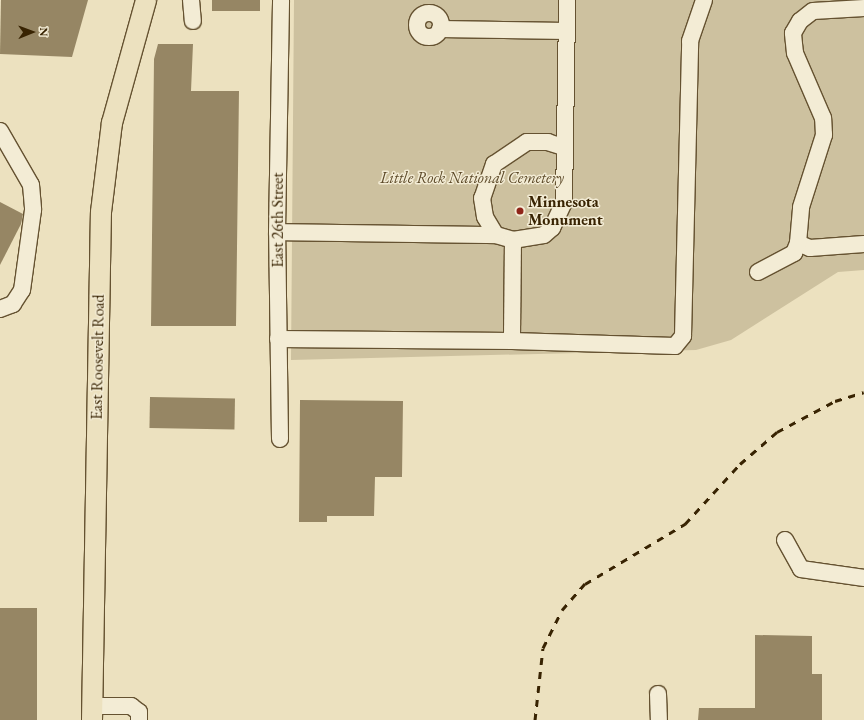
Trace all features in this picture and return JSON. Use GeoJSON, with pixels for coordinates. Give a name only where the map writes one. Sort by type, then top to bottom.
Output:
{"type":"FeatureCollection","features":[{"type":"Feature","properties":{"kind":"main road","name":"East Roosevelt Road"},"geometry":{"type":"LineString","coordinates":[[93,713],[101,212],[112,123],[146,0]]}},
{"type":"Feature","properties":{"kind":"street"},"geometry":{"type":"LineString","coordinates":[[191,0],[193,22]]}},
{"type":"Feature","properties":{"kind":"street","name":"East 26th Street"},"geometry":{"type":"LineString","coordinates":[[280,439],[277,232],[281,0]]}},
{"type":"Feature","properties":{"kind":"street"},"geometry":{"type":"LineString","coordinates":[[277,232],[496,235],[513,240],[544,235],[560,215],[564,202],[563,147],[567,0]]}},
{"type":"Feature","properties":{"kind":"street"},"geometry":{"type":"LineString","coordinates":[[278,339],[512,341],[675,346],[683,336],[690,41],[704,0]]}},
{"type":"Feature","properties":{"kind":"street"},"geometry":{"type":"LineString","coordinates":[[429,6],[418,19],[418,30],[428,37],[440,29],[567,31]]}},
{"type":"Feature","properties":{"kind":"street"},"geometry":{"type":"LineString","coordinates":[[758,272],[790,256],[798,243],[801,207],[821,150],[824,126],[795,53],[793,33],[800,21],[813,12],[864,8]]}},
{"type":"Feature","properties":{"kind":"street"},"geometry":{"type":"LineString","coordinates":[[0,131],[31,186],[34,210],[22,290],[13,304],[0,309]]}},
{"type":"Feature","properties":{"kind":"street"},"geometry":{"type":"LineString","coordinates":[[496,235],[485,217],[482,198],[494,164],[527,142],[548,142],[563,147]]}},
{"type":"Feature","properties":{"kind":"street"},"geometry":{"type":"LineString","coordinates":[[512,341],[513,240]]}},
{"type":"Feature","properties":{"kind":"street"},"geometry":{"type":"LineString","coordinates":[[798,243],[810,248],[864,244]]}},
{"type":"Feature","properties":{"kind":"street"},"geometry":{"type":"LineString","coordinates":[[786,540],[801,569],[864,578]]}},
{"type":"Feature","properties":{"kind":"street"},"geometry":{"type":"LineString","coordinates":[[658,694],[658,720]]}},
{"type":"Feature","properties":{"kind":"street"},"geometry":{"type":"LineString","coordinates":[[93,713],[131,706],[139,712],[139,720]]}},
{"type":"Feature","properties":{"kind":"green space","name":"Little Rock National Cemetery"},"geometry":{"type":"Polygon","coordinates":[[[294,0],[864,0],[864,270],[838,272],[731,340],[696,350],[291,360],[294,0]]]}},
{"type":"Feature","properties":{"kind":"building"},"geometry":{"type":"Polygon","coordinates":[[[1,0],[88,0],[72,57],[0,54],[1,0]]]}},
{"type":"Feature","properties":{"kind":"building"},"geometry":{"type":"Polygon","coordinates":[[[212,0],[260,0],[260,11],[212,11],[212,0]]]}},
{"type":"Feature","properties":{"kind":"building"},"geometry":{"type":"Polygon","coordinates":[[[158,44],[193,44],[191,91],[239,91],[236,326],[151,326],[154,59],[158,44]]]}},
{"type":"Feature","properties":{"kind":"building"},"geometry":{"type":"Polygon","coordinates":[[[0,202],[23,214],[21,224],[0,265],[0,202]]]}},
{"type":"Feature","properties":{"kind":"building"},"geometry":{"type":"Polygon","coordinates":[[[150,397],[235,398],[234,429],[149,428],[150,397]]]}},
{"type":"Feature","properties":{"kind":"building"},"geometry":{"type":"Polygon","coordinates":[[[300,400],[403,401],[402,477],[375,477],[374,516],[327,516],[327,522],[299,522],[300,400]]]}},
{"type":"Feature","properties":{"kind":"building"},"geometry":{"type":"Polygon","coordinates":[[[0,608],[37,608],[37,720],[0,720],[0,608]]]}},
{"type":"Feature","properties":{"kind":"building"},"geometry":{"type":"Polygon","coordinates":[[[755,635],[812,636],[812,674],[822,674],[822,720],[698,720],[699,708],[755,708],[755,635]]]}},
{"type":"Feature","properties":{"kind":"railway"},"geometry":{"type":"LineString","coordinates":[[535,720],[543,648],[562,610],[585,584],[685,524],[740,464],[777,432],[835,401],[864,392]]}},
{"type":"Feature","properties":{"kind":"place","name":"Minnesota Monument"},"geometry":{"type":"Point","coordinates":[520,211]}}]}
